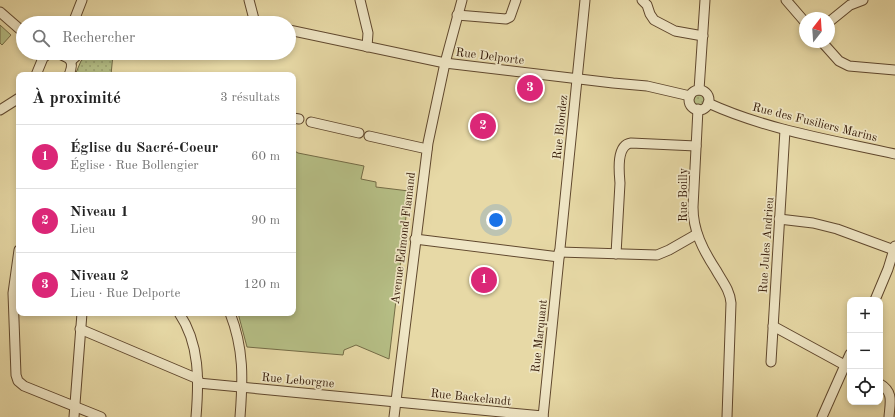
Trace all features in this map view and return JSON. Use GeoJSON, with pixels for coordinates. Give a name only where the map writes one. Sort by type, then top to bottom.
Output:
{"type":"FeatureCollection","features":[{"type":"Feature","properties":{"kind":"street"},"geometry":{"type":"LineString","coordinates":[[76,16],[82,0]]}},
{"type":"Feature","properties":{"kind":"street"},"geometry":{"type":"LineString","coordinates":[[249,0],[253,16]]}},
{"type":"Feature","properties":{"kind":"street"},"geometry":{"type":"LineString","coordinates":[[360,0],[368,33],[367,47]]}},
{"type":"Feature","properties":{"kind":"street"},"geometry":{"type":"LineString","coordinates":[[457,15],[505,20],[510,17],[516,0]]}},
{"type":"Feature","properties":{"kind":"street","name":"Rue Blondez"},"geometry":{"type":"LineString","coordinates":[[559,255],[585,0]]}},
{"type":"Feature","properties":{"kind":"street"},"geometry":{"type":"LineString","coordinates":[[642,0],[647,5],[654,20],[675,31],[703,36]]}},
{"type":"Feature","properties":{"kind":"street"},"geometry":{"type":"LineString","coordinates":[[699,90],[705,0]]}},
{"type":"Feature","properties":{"kind":"street"},"geometry":{"type":"LineString","coordinates":[[786,0],[799,15]]}},
{"type":"Feature","properties":{"kind":"street"},"geometry":{"type":"LineString","coordinates":[[835,17],[850,5],[863,0]]}},
{"type":"Feature","properties":{"kind":"street","name":"Avenue Edmond Flamand"},"geometry":{"type":"LineString","coordinates":[[394,417],[427,149],[459,1]]}},
{"type":"Feature","properties":{"kind":"street"},"geometry":{"type":"LineString","coordinates":[[0,12],[16,26]]}},
{"type":"Feature","properties":{"kind":"street","name":"Rue Delporte"},"geometry":{"type":"LineString","coordinates":[[296,32],[445,63],[647,86],[690,96]]}},
{"type":"Feature","properties":{"kind":"street"},"geometry":{"type":"LineString","coordinates":[[827,48],[839,61],[845,65],[895,70]]}},
{"type":"Feature","properties":{"kind":"street"},"geometry":{"type":"LineString","coordinates":[[37,72],[42,60]]}},
{"type":"Feature","properties":{"kind":"street"},"geometry":{"type":"LineString","coordinates":[[70,72],[72,67],[71,61]]}},
{"type":"Feature","properties":{"kind":"street"},"geometry":{"type":"LineString","coordinates":[[699,90],[707,94],[708,103],[704,108],[698,109],[690,105],[689,100],[690,96],[694,92],[699,90]]}},
{"type":"Feature","properties":{"kind":"street"},"geometry":{"type":"LineString","coordinates":[[2,108],[16,100]]}},
{"type":"Feature","properties":{"kind":"street","name":"Rue des Fusiliers Marins"},"geometry":{"type":"LineString","coordinates":[[708,103],[740,116],[785,130],[895,154]]}},
{"type":"Feature","properties":{"kind":"street","name":"Rue Boilly"},"geometry":{"type":"LineString","coordinates":[[415,239],[559,255],[657,254],[669,250],[697,234],[694,222],[693,207],[698,109]]}},
{"type":"Feature","properties":{"kind":"street"},"geometry":{"type":"LineString","coordinates":[[311,122],[359,133]]}},
{"type":"Feature","properties":{"kind":"street","name":"Rue Jules Andrieu"},"geometry":{"type":"LineString","coordinates":[[771,362],[785,130]]}},
{"type":"Feature","properties":{"kind":"street"},"geometry":{"type":"LineString","coordinates":[[369,136],[427,149]]}},
{"type":"Feature","properties":{"kind":"street"},"geometry":{"type":"LineString","coordinates":[[616,254],[620,183],[619,173],[621,151],[624,146],[631,143],[696,146]]}},
{"type":"Feature","properties":{"kind":"street"},"geometry":{"type":"LineString","coordinates":[[779,219],[802,221],[830,227],[895,248],[888,270],[876,297]]}},
{"type":"Feature","properties":{"kind":"street"},"geometry":{"type":"LineString","coordinates":[[697,234],[704,250],[727,289],[731,299],[727,417]]}},
{"type":"Feature","properties":{"kind":"street","name":"Rue Marquant"},"geometry":{"type":"LineString","coordinates":[[543,417],[559,255]]}},
{"type":"Feature","properties":{"kind":"street"},"geometry":{"type":"LineString","coordinates":[[16,272],[13,293],[16,378],[22,385],[101,417]]}},
{"type":"Feature","properties":{"kind":"street"},"geometry":{"type":"LineString","coordinates":[[74,417],[82,316]]}},
{"type":"Feature","properties":{"kind":"street"},"geometry":{"type":"LineString","coordinates":[[181,316],[188,328],[193,344],[198,381],[196,417]]}},
{"type":"Feature","properties":{"kind":"street"},"geometry":{"type":"LineString","coordinates":[[231,316],[240,354],[242,387],[240,417]]}},
{"type":"Feature","properties":{"kind":"street"},"geometry":{"type":"LineString","coordinates":[[773,326],[847,365]]}},
{"type":"Feature","properties":{"kind":"street","name":"Rue Leborgne"},"geometry":{"type":"LineString","coordinates":[[80,329],[198,381],[242,387],[396,401]]}},
{"type":"Feature","properties":{"kind":"street"},"geometry":{"type":"LineString","coordinates":[[822,417],[847,368]]}},
{"type":"Feature","properties":{"kind":"street"},"geometry":{"type":"LineString","coordinates":[[883,386],[890,394],[889,417]]}},
{"type":"Feature","properties":{"kind":"street","name":"Rue Backelandt"},"geometry":{"type":"LineString","coordinates":[[396,401],[543,417]]}},
{"type":"Feature","properties":{"kind":"green space"},"geometry":{"type":"Polygon","coordinates":[[[0,25],[11,35],[2,45],[0,43],[0,25]]]}},
{"type":"Feature","properties":{"kind":"green space"},"geometry":{"type":"Polygon","coordinates":[[[112,60],[111,72],[76,72],[81,61],[112,60]]]}},
{"type":"Feature","properties":{"kind":"green space"},"geometry":{"type":"Polygon","coordinates":[[[697,95],[701,95],[703,96],[703,104],[697,105],[694,102],[694,98],[697,95]]]}},
{"type":"Feature","properties":{"kind":"green space"},"geometry":{"type":"Polygon","coordinates":[[[296,152],[364,166],[361,179],[376,182],[376,187],[409,191],[389,359],[356,345],[344,350],[343,355],[247,347],[239,316],[296,316],[296,152]]]}},
{"type":"Feature","properties":{"kind":"place","name":"Niveau 2"},"geometry":{"type":"Point","coordinates":[530,88]}},
{"type":"Feature","properties":{"kind":"place","name":"Niveau 1"},"geometry":{"type":"Point","coordinates":[483,126]}},
{"type":"Feature","properties":{"kind":"place","name":"Église du Sacré-Coeur"},"geometry":{"type":"Point","coordinates":[484,280]}}]}
